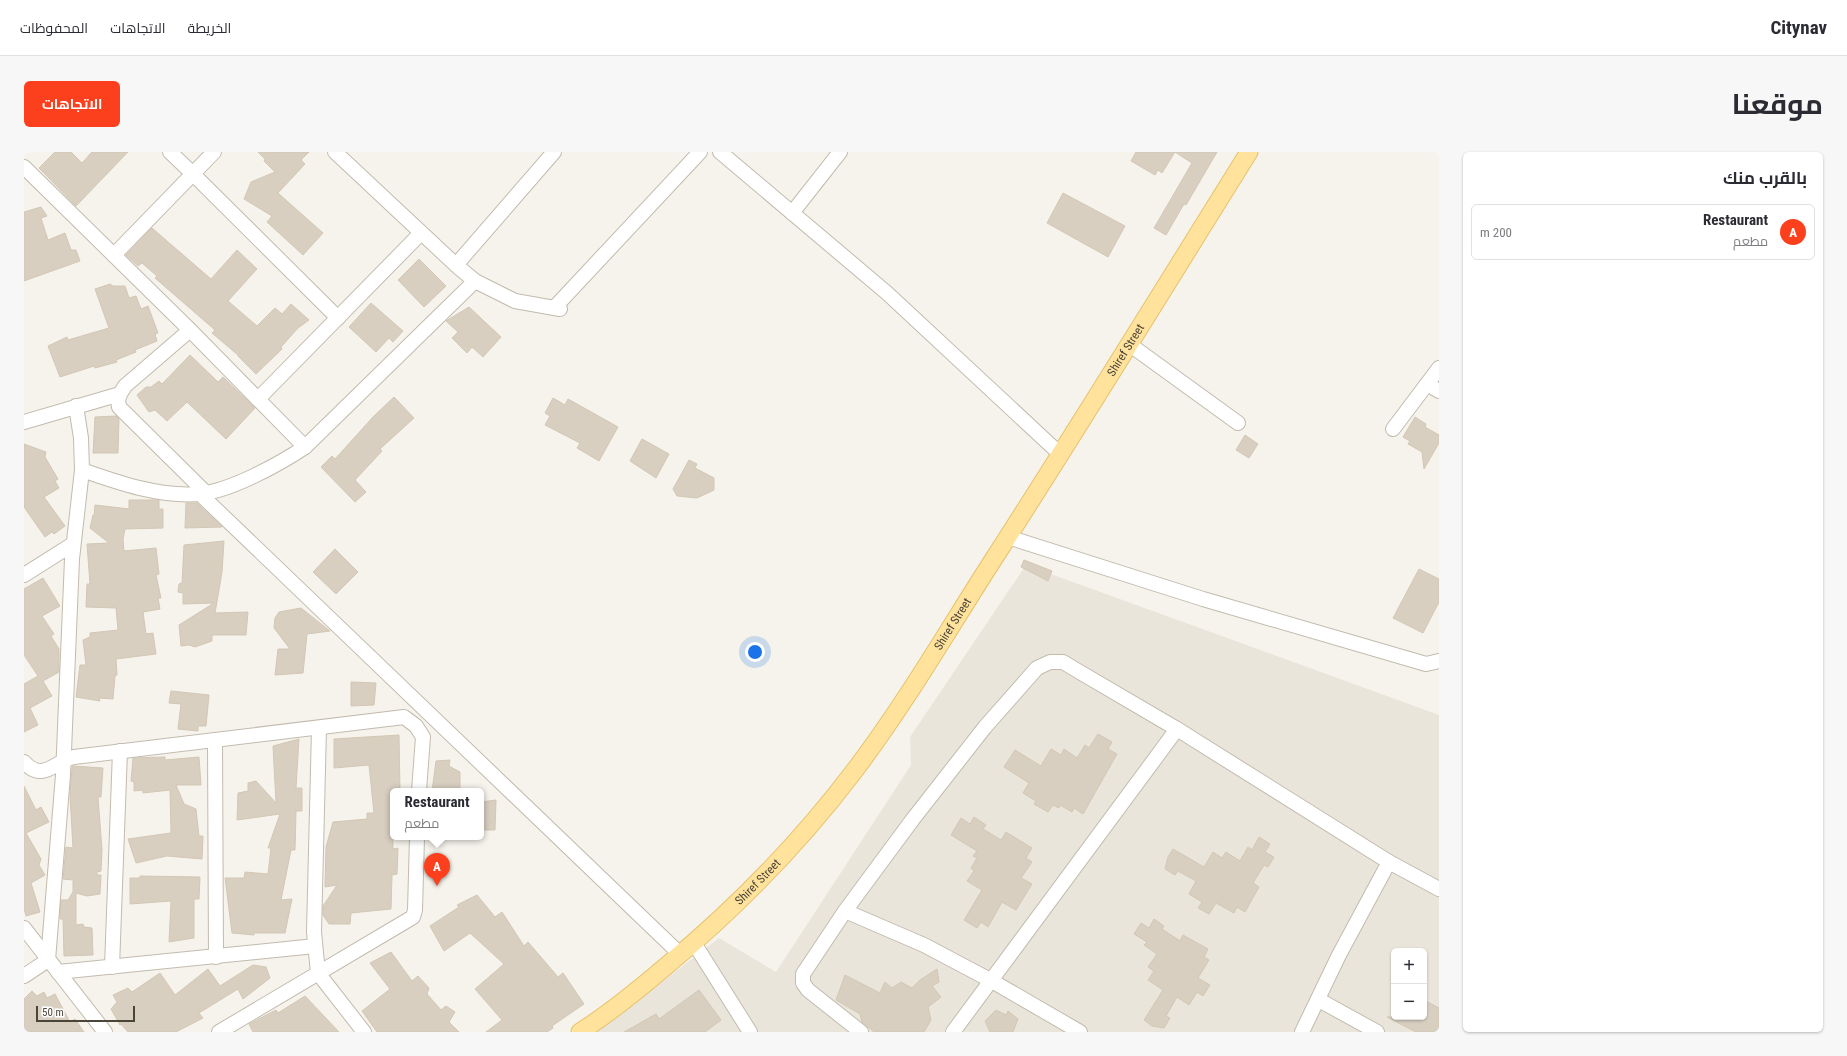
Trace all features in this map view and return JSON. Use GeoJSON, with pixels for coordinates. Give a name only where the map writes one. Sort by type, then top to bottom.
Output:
{"type":"FeatureCollection","features":[{"type":"Feature","properties":{"kind":"main road","name":"Shiref Street"},"geometry":{"type":"LineString","coordinates":[[580,1032],[598,1027],[694,943],[767,874],[807,830],[855,769],[900,705],[1008,537],[1249,152]]}},
{"type":"Feature","properties":{"kind":"street"},"geometry":{"type":"LineString","coordinates":[[170,152],[338,318]]}},
{"type":"Feature","properties":{"kind":"street"},"geometry":{"type":"LineString","coordinates":[[114,255],[214,152]]}},
{"type":"Feature","properties":{"kind":"street"},"geometry":{"type":"LineString","coordinates":[[335,152],[421,233],[475,281],[515,301],[558,308],[700,152]]}},
{"type":"Feature","properties":{"kind":"street"},"geometry":{"type":"LineString","coordinates":[[456,265],[554,152]]}},
{"type":"Feature","properties":{"kind":"street"},"geometry":{"type":"LineString","coordinates":[[720,152],[887,293],[1060,454]]}},
{"type":"Feature","properties":{"kind":"street"},"geometry":{"type":"LineString","coordinates":[[792,213],[840,152]]}},
{"type":"Feature","properties":{"kind":"street"},"geometry":{"type":"LineString","coordinates":[[24,167],[190,330],[305,447]]}},
{"type":"Feature","properties":{"kind":"street"},"geometry":{"type":"LineString","coordinates":[[258,399],[421,233]]}},
{"type":"Feature","properties":{"kind":"street"},"geometry":{"type":"LineString","coordinates":[[82,470],[122,484],[174,494],[202,493],[245,480],[286,460],[305,447],[475,281]]}},
{"type":"Feature","properties":{"kind":"street"},"geometry":{"type":"LineString","coordinates":[[190,330],[125,386],[118,400],[119,407],[202,493],[680,954]]}},
{"type":"Feature","properties":{"kind":"street"},"geometry":{"type":"LineString","coordinates":[[1129,344],[1238,423]]}},
{"type":"Feature","properties":{"kind":"street"},"geometry":{"type":"LineString","coordinates":[[1393,429],[1433,387],[1439,368]]}},
{"type":"Feature","properties":{"kind":"street"},"geometry":{"type":"LineString","coordinates":[[24,422],[120,394]]}},
{"type":"Feature","properties":{"kind":"street"},"geometry":{"type":"LineString","coordinates":[[48,960],[63,762],[73,544],[82,470],[81,438],[76,406]]}},
{"type":"Feature","properties":{"kind":"street"},"geometry":{"type":"LineString","coordinates":[[1008,537],[1203,599],[1419,662],[1426,664],[1439,661]]}},
{"type":"Feature","properties":{"kind":"street"},"geometry":{"type":"LineString","coordinates":[[24,575],[73,544]]}},
{"type":"Feature","properties":{"kind":"street"},"geometry":{"type":"LineString","coordinates":[[861,1032],[808,990],[803,984],[803,974],[806,968],[845,911],[913,819],[985,727],[1037,668],[1050,662],[1063,662],[1177,729],[1389,862],[1439,889]]}},
{"type":"Feature","properties":{"kind":"street"},"geometry":{"type":"LineString","coordinates":[[24,762],[30,768],[42,771],[74,756],[404,718],[410,720],[423,737],[420,788]]}},
{"type":"Feature","properties":{"kind":"street"},"geometry":{"type":"LineString","coordinates":[[319,728],[314,932],[318,973],[364,1032]]}},
{"type":"Feature","properties":{"kind":"street"},"geometry":{"type":"LineString","coordinates":[[953,1032],[1177,729]]}},
{"type":"Feature","properties":{"kind":"street"},"geometry":{"type":"LineString","coordinates":[[215,740],[216,957]]}},
{"type":"Feature","properties":{"kind":"street"},"geometry":{"type":"LineString","coordinates":[[112,967],[120,751]]}},
{"type":"Feature","properties":{"kind":"street"},"geometry":{"type":"LineString","coordinates":[[219,1032],[234,1028],[318,973],[413,916],[415,910],[417,840]]}},
{"type":"Feature","properties":{"kind":"street"},"geometry":{"type":"LineString","coordinates":[[1302,1032],[1339,955],[1389,862]]}},
{"type":"Feature","properties":{"kind":"street"},"geometry":{"type":"LineString","coordinates":[[845,911],[924,945],[992,981],[1080,1032]]}},
{"type":"Feature","properties":{"kind":"street"},"geometry":{"type":"LineString","coordinates":[[24,928],[105,1032]]}},
{"type":"Feature","properties":{"kind":"street"},"geometry":{"type":"LineString","coordinates":[[694,943],[750,1032]]}},
{"type":"Feature","properties":{"kind":"street"},"geometry":{"type":"LineString","coordinates":[[58,972],[316,946]]}},
{"type":"Feature","properties":{"kind":"street"},"geometry":{"type":"LineString","coordinates":[[24,976],[48,960]]}},
{"type":"Feature","properties":{"kind":"street"},"geometry":{"type":"LineString","coordinates":[[1318,1000],[1377,1032]]}},
{"type":"Feature","properties":{"kind":"shaded area"},"geometry":{"type":"Polygon","coordinates":[[[1026,565],[1439,715],[1439,1032],[597,1032],[719,938],[776,972],[911,765],[910,737],[1026,565]]]}},
{"type":"Feature","properties":{"kind":"building"},"geometry":{"type":"Polygon","coordinates":[[[55,152],[71,152],[82,163],[92,152],[128,152],[76,206],[39,168],[55,152]]]}},
{"type":"Feature","properties":{"kind":"building"},"geometry":{"type":"Polygon","coordinates":[[[258,152],[309,152],[301,160],[305,164],[278,193],[323,233],[303,255],[267,222],[272,216],[244,199],[251,182],[275,172],[264,161],[265,159],[258,152]]]}},
{"type":"Feature","properties":{"kind":"building"},"geometry":{"type":"Polygon","coordinates":[[[1136,152],[1175,152],[1162,173],[1158,170],[1155,175],[1131,161],[1136,152]]]}},
{"type":"Feature","properties":{"kind":"building"},"geometry":{"type":"Polygon","coordinates":[[[1175,152],[1217,152],[1186,205],[1184,204],[1166,235],[1154,228],[1192,163],[1175,152]]]}},
{"type":"Feature","properties":{"kind":"building"},"geometry":{"type":"Polygon","coordinates":[[[1063,193],[1125,226],[1108,257],[1047,223],[1063,193]]]}},
{"type":"Feature","properties":{"kind":"building"},"geometry":{"type":"Polygon","coordinates":[[[41,207],[47,216],[41,218],[48,240],[65,233],[71,250],[76,250],[80,261],[24,281],[24,212],[41,207]]]}},
{"type":"Feature","properties":{"kind":"building"},"geometry":{"type":"Polygon","coordinates":[[[152,228],[211,279],[237,250],[257,269],[228,301],[257,326],[275,308],[282,314],[291,304],[309,320],[298,328],[281,347],[282,349],[256,374],[238,355],[212,333],[215,330],[155,278],[157,276],[142,263],[138,266],[126,255],[152,228]]]}},
{"type":"Feature","properties":{"kind":"building"},"geometry":{"type":"Polygon","coordinates":[[[419,259],[446,286],[424,307],[398,280],[419,259]]]}},
{"type":"Feature","properties":{"kind":"building"},"geometry":{"type":"Polygon","coordinates":[[[110,284],[113,286],[125,286],[129,298],[136,296],[141,309],[148,306],[158,333],[155,334],[157,341],[135,350],[136,352],[116,360],[117,362],[95,368],[94,366],[60,377],[48,346],[67,337],[68,340],[109,328],[95,289],[110,284]]]}},
{"type":"Feature","properties":{"kind":"building"},"geometry":{"type":"Polygon","coordinates":[[[371,303],[403,331],[393,342],[389,338],[376,352],[349,327],[371,303]]]}},
{"type":"Feature","properties":{"kind":"building"},"geometry":{"type":"Polygon","coordinates":[[[469,307],[501,337],[483,357],[472,347],[467,353],[452,338],[458,332],[446,321],[469,307]]]}},
{"type":"Feature","properties":{"kind":"building"},"geometry":{"type":"Polygon","coordinates":[[[190,355],[218,382],[223,377],[255,408],[226,439],[187,402],[167,421],[155,410],[149,412],[137,395],[146,387],[151,387],[159,381],[162,384],[190,355]]]}},
{"type":"Feature","properties":{"kind":"building"},"geometry":{"type":"Polygon","coordinates":[[[394,397],[414,418],[380,449],[382,451],[355,480],[366,492],[355,502],[321,467],[332,456],[335,459],[373,417],[394,397]]]}},
{"type":"Feature","properties":{"kind":"building"},"geometry":{"type":"Polygon","coordinates":[[[553,398],[565,405],[568,399],[618,427],[599,461],[577,448],[580,443],[545,425],[550,416],[545,413],[553,398]]]}},
{"type":"Feature","properties":{"kind":"building"},"geometry":{"type":"Polygon","coordinates":[[[116,416],[119,419],[118,453],[93,453],[95,417],[116,416]]]}},
{"type":"Feature","properties":{"kind":"building"},"geometry":{"type":"Polygon","coordinates":[[[1415,417],[1426,424],[1425,427],[1439,435],[1439,443],[1424,469],[1422,452],[1408,444],[1410,441],[1403,437],[1415,417]]]}},
{"type":"Feature","properties":{"kind":"building"},"geometry":{"type":"Polygon","coordinates":[[[1245,435],[1258,444],[1249,458],[1236,450],[1245,435]]]}},
{"type":"Feature","properties":{"kind":"building"},"geometry":{"type":"Polygon","coordinates":[[[642,439],[669,454],[656,478],[630,461],[642,439]]]}},
{"type":"Feature","properties":{"kind":"building"},"geometry":{"type":"Polygon","coordinates":[[[24,444],[46,452],[45,457],[58,479],[55,481],[59,488],[44,497],[65,526],[54,534],[52,532],[45,537],[24,507],[24,444]]]}},
{"type":"Feature","properties":{"kind":"building"},"geometry":{"type":"Polygon","coordinates":[[[689,460],[697,464],[695,468],[714,478],[714,490],[697,498],[677,496],[673,489],[689,460]]]}},
{"type":"Feature","properties":{"kind":"building"},"geometry":{"type":"Polygon","coordinates":[[[129,500],[159,500],[159,509],[163,509],[163,528],[125,529],[123,539],[124,551],[156,548],[159,574],[156,575],[161,598],[158,598],[160,609],[143,612],[146,634],[153,633],[156,654],[116,659],[117,675],[115,676],[113,699],[99,698],[100,701],[76,697],[80,665],[86,665],[83,640],[90,637],[90,633],[118,630],[116,608],[86,607],[87,584],[90,584],[87,544],[109,543],[90,528],[93,515],[94,516],[95,505],[129,509],[129,500]]]}},
{"type":"Feature","properties":{"kind":"building"},"geometry":{"type":"Polygon","coordinates":[[[186,503],[197,503],[222,527],[185,528],[186,503]]]}},
{"type":"Feature","properties":{"kind":"building"},"geometry":{"type":"Polygon","coordinates":[[[224,541],[222,572],[215,613],[248,612],[246,635],[212,635],[212,641],[195,647],[189,645],[181,646],[179,625],[214,603],[183,604],[183,593],[178,592],[179,584],[182,583],[184,545],[224,541]]]}},
{"type":"Feature","properties":{"kind":"building"},"geometry":{"type":"Polygon","coordinates":[[[335,549],[358,572],[336,594],[313,572],[335,549]]]}},
{"type":"Feature","properties":{"kind":"building"},"geometry":{"type":"Polygon","coordinates":[[[1024,560],[1052,571],[1048,581],[1021,567],[1024,560]]]}},
{"type":"Feature","properties":{"kind":"building"},"geometry":{"type":"Polygon","coordinates":[[[1419,569],[1439,579],[1439,602],[1423,633],[1393,618],[1419,569]]]}},
{"type":"Feature","properties":{"kind":"building"},"geometry":{"type":"Polygon","coordinates":[[[43,578],[60,606],[42,616],[54,634],[51,636],[59,649],[59,672],[43,681],[52,696],[30,708],[38,725],[24,732],[24,684],[38,676],[24,655],[24,589],[43,578]]]}},
{"type":"Feature","properties":{"kind":"building"},"geometry":{"type":"Polygon","coordinates":[[[301,608],[330,631],[307,634],[303,673],[275,675],[278,649],[290,649],[274,628],[275,618],[279,612],[301,608]]]}},
{"type":"Feature","properties":{"kind":"building"},"geometry":{"type":"Polygon","coordinates":[[[351,682],[376,683],[374,705],[351,706],[351,682]]]}},
{"type":"Feature","properties":{"kind":"building"},"geometry":{"type":"Polygon","coordinates":[[[171,691],[209,695],[206,726],[198,726],[198,731],[178,729],[181,704],[169,703],[171,691]]]}},
{"type":"Feature","properties":{"kind":"building"},"geometry":{"type":"Polygon","coordinates":[[[1098,734],[1112,742],[1108,749],[1117,754],[1083,814],[1074,808],[1072,812],[1060,805],[1059,808],[1053,805],[1048,812],[1034,804],[1036,801],[1023,793],[1029,783],[1004,767],[1015,750],[1041,766],[1051,749],[1061,755],[1064,749],[1077,758],[1085,745],[1089,748],[1098,734]]]}},
{"type":"Feature","properties":{"kind":"building"},"geometry":{"type":"Polygon","coordinates":[[[399,735],[400,788],[390,788],[390,840],[393,840],[393,849],[398,848],[397,874],[392,875],[391,909],[351,913],[350,924],[329,924],[323,915],[323,906],[337,885],[325,887],[326,847],[333,822],[367,819],[367,813],[374,813],[369,765],[334,768],[334,739],[399,735]]]}},
{"type":"Feature","properties":{"kind":"building"},"geometry":{"type":"Polygon","coordinates":[[[299,739],[296,788],[302,788],[302,811],[296,811],[295,850],[291,850],[281,900],[292,899],[285,933],[254,933],[254,935],[232,933],[225,878],[244,878],[245,872],[268,874],[271,848],[268,848],[280,814],[237,820],[238,793],[248,791],[248,783],[256,781],[276,803],[273,746],[299,739]]]}},
{"type":"Feature","properties":{"kind":"building"},"geometry":{"type":"Polygon","coordinates":[[[165,757],[165,760],[199,757],[201,785],[176,785],[184,804],[196,809],[199,836],[203,836],[202,859],[167,856],[136,863],[128,839],[171,833],[170,790],[143,793],[143,790],[134,791],[134,782],[131,781],[133,758],[165,757]]]}},
{"type":"Feature","properties":{"kind":"building"},"geometry":{"type":"Polygon","coordinates":[[[450,760],[449,766],[460,772],[460,788],[432,788],[436,761],[450,760]]]}},
{"type":"Feature","properties":{"kind":"building"},"geometry":{"type":"Polygon","coordinates":[[[73,766],[103,768],[101,797],[98,797],[102,850],[101,871],[97,872],[97,875],[101,875],[100,894],[87,896],[76,893],[76,925],[83,924],[84,927],[92,928],[93,955],[64,956],[63,919],[60,919],[61,900],[68,900],[73,892],[73,880],[63,879],[66,847],[73,848],[70,795],[73,766]]]}},
{"type":"Feature","properties":{"kind":"building"},"geometry":{"type":"Polygon","coordinates":[[[24,786],[36,810],[41,807],[49,822],[26,833],[41,859],[39,865],[45,875],[31,883],[40,912],[26,916],[24,908],[24,786]]]}},
{"type":"Feature","properties":{"kind":"building"},"geometry":{"type":"Polygon","coordinates":[[[496,800],[495,830],[484,830],[484,802],[496,800]]]}},
{"type":"Feature","properties":{"kind":"building"},"geometry":{"type":"Polygon","coordinates":[[[974,817],[986,825],[983,829],[1001,840],[1006,832],[1032,848],[1026,858],[1032,862],[1021,878],[1032,884],[1016,910],[1002,902],[988,927],[981,922],[977,928],[964,920],[982,890],[967,881],[974,871],[971,868],[977,858],[973,856],[977,851],[951,835],[961,818],[970,824],[974,817]]]}},
{"type":"Feature","properties":{"kind":"building"},"geometry":{"type":"Polygon","coordinates":[[[1259,837],[1270,844],[1265,852],[1274,857],[1268,867],[1264,865],[1253,883],[1259,887],[1245,912],[1237,907],[1234,913],[1216,903],[1209,914],[1198,908],[1202,902],[1189,894],[1196,881],[1178,871],[1175,875],[1165,869],[1168,857],[1173,849],[1204,867],[1213,852],[1222,858],[1226,852],[1240,861],[1248,847],[1252,850],[1259,837]]]}},
{"type":"Feature","properties":{"kind":"building"},"geometry":{"type":"Polygon","coordinates":[[[140,876],[200,877],[199,899],[194,899],[194,938],[169,942],[171,901],[130,904],[130,878],[140,878],[140,876]]]}},
{"type":"Feature","properties":{"kind":"building"},"geometry":{"type":"Polygon","coordinates":[[[477,895],[495,917],[502,912],[524,946],[528,942],[558,977],[563,973],[584,1004],[552,1026],[553,1028],[547,1032],[486,1032],[502,1020],[475,989],[504,964],[470,933],[444,951],[430,926],[459,907],[457,905],[477,895]]]}},
{"type":"Feature","properties":{"kind":"building"},"geometry":{"type":"Polygon","coordinates":[[[1154,919],[1164,926],[1162,929],[1180,941],[1183,935],[1208,949],[1204,957],[1209,960],[1198,978],[1210,985],[1203,996],[1197,992],[1189,1005],[1177,997],[1166,1016],[1170,1018],[1164,1028],[1152,1026],[1144,1020],[1163,990],[1148,980],[1154,971],[1148,967],[1157,954],[1144,945],[1147,942],[1134,934],[1141,923],[1149,928],[1154,919]]]}},
{"type":"Feature","properties":{"kind":"building"},"geometry":{"type":"Polygon","coordinates":[[[391,952],[412,981],[418,976],[429,988],[427,994],[441,1010],[446,1006],[455,1012],[449,1022],[459,1032],[377,1032],[362,1011],[390,989],[370,963],[391,952]]]}},
{"type":"Feature","properties":{"kind":"building"},"geometry":{"type":"Polygon","coordinates":[[[253,965],[266,967],[270,978],[243,999],[238,989],[199,1013],[203,1018],[176,1032],[128,1032],[121,1024],[120,1025],[111,1009],[117,1002],[113,995],[128,988],[132,992],[160,973],[175,995],[208,969],[220,986],[253,965]]]}},
{"type":"Feature","properties":{"kind":"building"},"geometry":{"type":"Polygon","coordinates":[[[937,969],[939,982],[932,986],[941,997],[928,1007],[931,1020],[924,1032],[874,1032],[862,1022],[860,1014],[836,1000],[845,975],[880,993],[885,982],[892,988],[901,982],[912,988],[920,980],[937,969]]]}},
{"type":"Feature","properties":{"kind":"building"},"geometry":{"type":"Polygon","coordinates":[[[699,990],[721,1020],[705,1032],[624,1032],[656,1014],[659,1019],[699,990]]]}},
{"type":"Feature","properties":{"kind":"building"},"geometry":{"type":"Polygon","coordinates":[[[32,991],[37,996],[44,992],[47,998],[55,994],[70,1022],[75,1019],[84,1032],[24,1032],[24,999],[32,991]]]}},
{"type":"Feature","properties":{"kind":"building"},"geometry":{"type":"Polygon","coordinates":[[[305,996],[339,1032],[253,1032],[249,1024],[276,1010],[278,1013],[305,996]]]}},
{"type":"Feature","properties":{"kind":"building"},"geometry":{"type":"Polygon","coordinates":[[[1427,1002],[1439,1008],[1439,1032],[1416,1032],[1393,1020],[1427,1020],[1427,1002]]]}},
{"type":"Feature","properties":{"kind":"building"},"geometry":{"type":"Polygon","coordinates":[[[996,1010],[1006,1015],[1008,1011],[1018,1019],[1013,1032],[990,1032],[985,1021],[996,1010]]]}},
{"type":"Feature","properties":{"kind":"place","name":"Restaurant"},"geometry":{"type":"Point","coordinates":[437,886]}}]}
